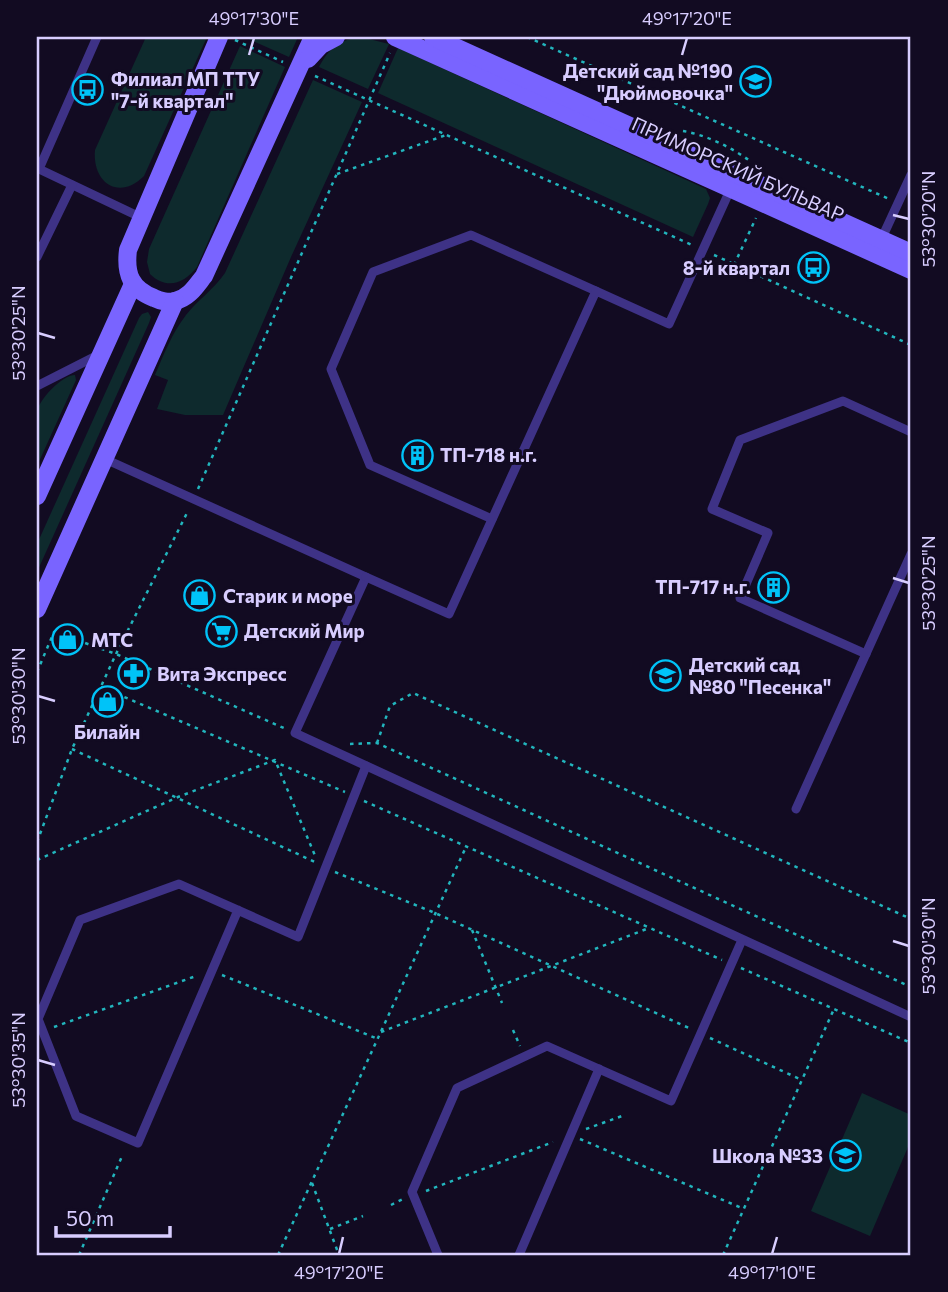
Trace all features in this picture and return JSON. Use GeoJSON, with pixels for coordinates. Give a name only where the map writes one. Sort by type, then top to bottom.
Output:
{"type":"FeatureCollection","features":[{"type":"Feature","properties":{"kind":"main road"},"geometry":{"type":"LineString","coordinates":[[219,37],[128,250],[126,264],[133,284],[142,293],[160,300],[175,301],[192,292],[204,276],[313,37]]}},
{"type":"Feature","properties":{"kind":"main road"},"geometry":{"type":"LineString","coordinates":[[299,69],[321,45],[336,37]]}},
{"type":"Feature","properties":{"kind":"main road"},"geometry":{"type":"LineString","coordinates":[[433,37],[911,253]]}},
{"type":"Feature","properties":{"kind":"main road","name":"ПРИМОРСКИЙ БУЛЬВАР"},"geometry":{"type":"LineString","coordinates":[[394,41],[911,270]]}},
{"type":"Feature","properties":{"kind":"main road"},"geometry":{"type":"LineString","coordinates":[[37,496],[133,284]]}},
{"type":"Feature","properties":{"kind":"main road"},"geometry":{"type":"LineString","coordinates":[[37,609],[175,301]]}},
{"type":"Feature","properties":{"kind":"lane"},"geometry":{"type":"LineString","coordinates":[[97,37],[38,169],[140,217]]}},
{"type":"Feature","properties":{"kind":"lane"},"geometry":{"type":"LineString","coordinates":[[881,240],[911,175]]}},
{"type":"Feature","properties":{"kind":"lane"},"geometry":{"type":"LineString","coordinates":[[37,257],[72,185]]}},
{"type":"Feature","properties":{"kind":"lane"},"geometry":{"type":"LineString","coordinates":[[492,519],[370,465],[331,369],[373,272],[471,235],[669,324],[731,188]]}},
{"type":"Feature","properties":{"kind":"lane"},"geometry":{"type":"LineString","coordinates":[[105,458],[449,614],[596,291]]}},
{"type":"Feature","properties":{"kind":"lane"},"geometry":{"type":"LineString","coordinates":[[37,386],[102,353]]}},
{"type":"Feature","properties":{"kind":"lane"},"geometry":{"type":"LineString","coordinates":[[866,654],[740,598],[768,533],[712,509],[740,440],[843,401],[911,432]]}},
{"type":"Feature","properties":{"kind":"lane"},"geometry":{"type":"LineString","coordinates":[[796,809],[911,554]]}},
{"type":"Feature","properties":{"kind":"lane"},"geometry":{"type":"LineString","coordinates":[[366,577],[295,733],[911,1017]]}},
{"type":"Feature","properties":{"kind":"lane"},"geometry":{"type":"LineString","coordinates":[[238,910],[138,1143],[76,1116],[38,1019],[80,920],[179,884],[238,910],[298,937],[366,766]]}},
{"type":"Feature","properties":{"kind":"lane"},"geometry":{"type":"LineString","coordinates":[[438,1255],[412,1192],[457,1088],[547,1046],[671,1101],[742,940]]}},
{"type":"Feature","properties":{"kind":"lane"},"geometry":{"type":"LineString","coordinates":[[519,1255],[599,1069]]}},
{"type":"Feature","properties":{"kind":"path"},"geometry":{"type":"LineString","coordinates":[[226,37],[911,345]]}},
{"type":"Feature","properties":{"kind":"path"},"geometry":{"type":"LineString","coordinates":[[527,37],[898,203]]}},
{"type":"Feature","properties":{"kind":"path"},"geometry":{"type":"LineString","coordinates":[[37,842],[72,749],[193,499],[370,101],[394,41]]}},
{"type":"Feature","properties":{"kind":"path"},"geometry":{"type":"LineString","coordinates":[[335,175],[446,135]]}},
{"type":"Feature","properties":{"kind":"path"},"geometry":{"type":"LineString","coordinates":[[734,265],[759,212]]}},
{"type":"Feature","properties":{"kind":"path"},"geometry":{"type":"LineString","coordinates":[[37,672],[54,632],[116,654],[295,733]]}},
{"type":"Feature","properties":{"kind":"path"},"geometry":{"type":"LineString","coordinates":[[101,687],[275,760],[911,1043]]}},
{"type":"Feature","properties":{"kind":"path"},"geometry":{"type":"LineString","coordinates":[[377,743],[390,706],[413,693],[911,919]]}},
{"type":"Feature","properties":{"kind":"path"},"geometry":{"type":"LineString","coordinates":[[351,744],[377,743],[911,988]]}},
{"type":"Feature","properties":{"kind":"path"},"geometry":{"type":"LineString","coordinates":[[72,749],[318,863],[275,760]]}},
{"type":"Feature","properties":{"kind":"path"},"geometry":{"type":"LineString","coordinates":[[37,860],[178,797],[275,760]]}},
{"type":"Feature","properties":{"kind":"path"},"geometry":{"type":"LineString","coordinates":[[278,1255],[466,847]]}},
{"type":"Feature","properties":{"kind":"path"},"geometry":{"type":"LineString","coordinates":[[326,867],[472,930],[802,1080]]}},
{"type":"Feature","properties":{"kind":"path"},"geometry":{"type":"LineString","coordinates":[[381,1032],[649,928]]}},
{"type":"Feature","properties":{"kind":"path"},"geometry":{"type":"LineString","coordinates":[[472,930],[502,1003]]}},
{"type":"Feature","properties":{"kind":"path"},"geometry":{"type":"LineString","coordinates":[[723,1255],[834,1009]]}},
{"type":"Feature","properties":{"kind":"path"},"geometry":{"type":"LineString","coordinates":[[513,1030],[522,1048]]}},
{"type":"Feature","properties":{"kind":"path"},"geometry":{"type":"LineString","coordinates":[[391,1205],[622,1116]]}},
{"type":"Feature","properties":{"kind":"path"},"geometry":{"type":"LineString","coordinates":[[571,1135],[744,1209]]}},
{"type":"Feature","properties":{"kind":"path"},"geometry":{"type":"LineString","coordinates":[[79,1255],[124,1154]]}},
{"type":"Feature","properties":{"kind":"path"},"geometry":{"type":"LineString","coordinates":[[312,1183],[339,1255]]}},
{"type":"Feature","properties":{"kind":"path"},"geometry":{"type":"LineString","coordinates":[[329,1229],[363,1216]]}},
{"type":"Feature","properties":{"kind":"green space"},"geometry":{"type":"Polygon","coordinates":[[[146,37],[207,37],[144,176],[135,183],[117,187],[109,185],[98,172],[95,150],[146,37]]]}},
{"type":"Feature","properties":{"kind":"green space"},"geometry":{"type":"Polygon","coordinates":[[[244,37],[298,37],[289,57],[244,37]]]}},
{"type":"Feature","properties":{"kind":"green space"},"geometry":{"type":"Polygon","coordinates":[[[361,37],[389,44],[368,89],[319,67],[335,46],[361,37]]]}},
{"type":"Feature","properties":{"kind":"green space"},"geometry":{"type":"Polygon","coordinates":[[[240,46],[285,67],[197,267],[181,281],[162,282],[150,274],[147,262],[149,249],[240,46]]]}},
{"type":"Feature","properties":{"kind":"green space"},"geometry":{"type":"Polygon","coordinates":[[[398,48],[706,189],[710,198],[693,237],[378,93],[398,48]]]}},
{"type":"Feature","properties":{"kind":"green space"},"geometry":{"type":"Polygon","coordinates":[[[313,80],[362,102],[223,415],[185,415],[157,409],[168,380],[155,375],[169,344],[186,315],[225,273],[313,80]]]}},
{"type":"Feature","properties":{"kind":"green space"},"geometry":{"type":"Polygon","coordinates":[[[148,312],[151,317],[149,323],[37,572],[37,544],[139,318],[148,312]]]}},
{"type":"Feature","properties":{"kind":"green space"},"geometry":{"type":"Polygon","coordinates":[[[75,375],[76,380],[37,466],[35,423],[39,406],[58,383],[75,375]]]}},
{"type":"Feature","properties":{"kind":"green space"},"geometry":{"type":"Polygon","coordinates":[[[862,1093],[911,1115],[911,1140],[870,1236],[811,1211],[862,1093]]]}},
{"type":"Feature","properties":{"kind":"place","name":"Детский сад №190 \"Дюймовочка\""},"geometry":{"type":"Point","coordinates":[756,82]}},
{"type":"Feature","properties":{"kind":"place","name":"Филиал МП ТТУ \"7-й квартал\""},"geometry":{"type":"Point","coordinates":[88,90]}},
{"type":"Feature","properties":{"kind":"place","name":"8-й квартал"},"geometry":{"type":"Point","coordinates":[813,268]}},
{"type":"Feature","properties":{"kind":"place","name":"ТП-718 н.г."},"geometry":{"type":"Point","coordinates":[417,455]}},
{"type":"Feature","properties":{"kind":"place","name":"ТП-717 н.г."},"geometry":{"type":"Point","coordinates":[774,587]}},
{"type":"Feature","properties":{"kind":"place","name":"Старик и море"},"geometry":{"type":"Point","coordinates":[200,596]}},
{"type":"Feature","properties":{"kind":"place","name":"Детский Мир"},"geometry":{"type":"Point","coordinates":[221,631]}},
{"type":"Feature","properties":{"kind":"place","name":"МТС"},"geometry":{"type":"Point","coordinates":[68,640]}},
{"type":"Feature","properties":{"kind":"place","name":"Вита Экспресс"},"geometry":{"type":"Point","coordinates":[134,674]}},
{"type":"Feature","properties":{"kind":"place","name":"Детский сад №80 \"Песенка\""},"geometry":{"type":"Point","coordinates":[666,676]}},
{"type":"Feature","properties":{"kind":"place","name":"Билайн"},"geometry":{"type":"Point","coordinates":[107,701]}},
{"type":"Feature","properties":{"kind":"place","name":"Школа №33"},"geometry":{"type":"Point","coordinates":[846,1156]}}]}
